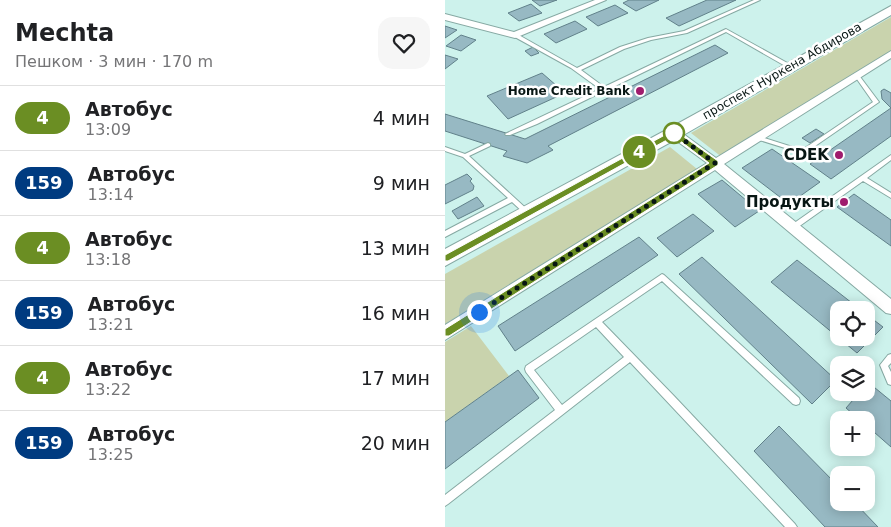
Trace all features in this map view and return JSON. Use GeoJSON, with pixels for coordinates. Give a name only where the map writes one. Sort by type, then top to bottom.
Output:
{"type":"FeatureCollection","features":[{"type":"Feature","properties":{"kind":"main road","name":"проспект Нуркена Абдирова"},"geometry":{"type":"LineString","coordinates":[[445,258],[674,133],[789,66],[891,10]]}},
{"type":"Feature","properties":{"kind":"street"},"geometry":{"type":"LineString","coordinates":[[445,17],[515,35],[602,0]]}},
{"type":"Feature","properties":{"kind":"street"},"geometry":{"type":"LineString","coordinates":[[445,333],[891,54]]}},
{"type":"Feature","properties":{"kind":"street"},"geometry":{"type":"LineString","coordinates":[[674,133],[715,163],[891,308]]}},
{"type":"Feature","properties":{"kind":"lane"},"geometry":{"type":"LineString","coordinates":[[577,70],[631,45],[685,32],[758,0]]}},
{"type":"Feature","properties":{"kind":"lane"},"geometry":{"type":"LineString","coordinates":[[712,21],[789,66]]}},
{"type":"Feature","properties":{"kind":"lane"},"geometry":{"type":"LineString","coordinates":[[508,134],[605,90],[727,30]]}},
{"type":"Feature","properties":{"kind":"lane"},"geometry":{"type":"LineString","coordinates":[[515,35],[577,70],[605,90]]}},
{"type":"Feature","properties":{"kind":"lane"},"geometry":{"type":"LineString","coordinates":[[758,138],[803,152],[876,102],[857,76]]}},
{"type":"Feature","properties":{"kind":"lane"},"geometry":{"type":"LineString","coordinates":[[465,156],[489,145]]}},
{"type":"Feature","properties":{"kind":"lane"},"geometry":{"type":"LineString","coordinates":[[445,149],[465,156],[527,212]]}},
{"type":"Feature","properties":{"kind":"lane"},"geometry":{"type":"LineString","coordinates":[[792,228],[891,157]]}},
{"type":"Feature","properties":{"kind":"lane"},"geometry":{"type":"LineString","coordinates":[[863,178],[891,196]]}},
{"type":"Feature","properties":{"kind":"lane"},"geometry":{"type":"LineString","coordinates":[[445,234],[512,198]]}},
{"type":"Feature","properties":{"kind":"lane"},"geometry":{"type":"LineString","coordinates":[[561,411],[529,369],[662,277],[796,401]]}},
{"type":"Feature","properties":{"kind":"lane"},"geometry":{"type":"LineString","coordinates":[[597,322],[676,402],[720,452],[792,527]]}},
{"type":"Feature","properties":{"kind":"lane"},"geometry":{"type":"LineString","coordinates":[[445,501],[630,357]]}},
{"type":"Feature","properties":{"kind":"lane"},"geometry":{"type":"LineString","coordinates":[[891,358],[884,366],[891,381]]}},
{"type":"Feature","properties":{"kind":"green space"},"geometry":{"type":"Polygon","coordinates":[[[891,17],[891,54],[723,158],[691,133],[891,17]]]}},
{"type":"Feature","properties":{"kind":"green space"},"geometry":{"type":"Polygon","coordinates":[[[670,147],[697,169],[445,324],[445,274],[670,147]]]}},
{"type":"Feature","properties":{"kind":"green space"},"geometry":{"type":"Polygon","coordinates":[[[471,326],[509,376],[445,422],[445,342],[471,326]]]}},
{"type":"Feature","properties":{"kind":"building"},"geometry":{"type":"Polygon","coordinates":[[[532,0],[557,0],[540,6],[532,0]]]}},
{"type":"Feature","properties":{"kind":"building"},"geometry":{"type":"Polygon","coordinates":[[[629,0],[659,0],[636,11],[623,3],[629,0]]]}},
{"type":"Feature","properties":{"kind":"building"},"geometry":{"type":"Polygon","coordinates":[[[707,0],[736,0],[679,26],[666,18],[707,0]]]}},
{"type":"Feature","properties":{"kind":"building"},"geometry":{"type":"Polygon","coordinates":[[[531,4],[542,13],[519,21],[508,13],[531,4]]]}},
{"type":"Feature","properties":{"kind":"building"},"geometry":{"type":"Polygon","coordinates":[[[615,5],[628,13],[598,26],[586,17],[615,5]]]}},
{"type":"Feature","properties":{"kind":"building"},"geometry":{"type":"Polygon","coordinates":[[[575,21],[587,29],[556,43],[544,34],[575,21]]]}},
{"type":"Feature","properties":{"kind":"building"},"geometry":{"type":"Polygon","coordinates":[[[445,26],[457,30],[445,38],[445,26]]]}},
{"type":"Feature","properties":{"kind":"building"},"geometry":{"type":"Polygon","coordinates":[[[461,35],[476,40],[461,51],[446,46],[461,35]]]}},
{"type":"Feature","properties":{"kind":"building"},"geometry":{"type":"Polygon","coordinates":[[[715,45],[728,53],[548,146],[553,150],[527,163],[503,156],[507,151],[445,131],[445,114],[525,139],[715,45]]]}},
{"type":"Feature","properties":{"kind":"building"},"geometry":{"type":"Polygon","coordinates":[[[533,47],[539,53],[531,56],[525,51],[533,47]]]}},
{"type":"Feature","properties":{"kind":"building"},"geometry":{"type":"Polygon","coordinates":[[[445,55],[458,59],[445,69],[445,55]]]}},
{"type":"Feature","properties":{"kind":"building"},"geometry":{"type":"Polygon","coordinates":[[[542,73],[565,93],[508,119],[487,96],[542,73]]]}},
{"type":"Feature","properties":{"kind":"building"},"geometry":{"type":"Polygon","coordinates":[[[884,89],[891,93],[891,108],[882,99],[881,91],[884,89]]]}},
{"type":"Feature","properties":{"kind":"building"},"geometry":{"type":"Polygon","coordinates":[[[891,108],[891,136],[831,179],[810,164],[891,108]]]}},
{"type":"Feature","properties":{"kind":"building"},"geometry":{"type":"Polygon","coordinates":[[[816,129],[824,134],[810,143],[802,138],[816,129]]]}},
{"type":"Feature","properties":{"kind":"building"},"geometry":{"type":"Polygon","coordinates":[[[772,149],[820,182],[789,204],[742,168],[772,149]]]}},
{"type":"Feature","properties":{"kind":"building"},"geometry":{"type":"Polygon","coordinates":[[[467,174],[472,179],[470,181],[474,186],[473,190],[445,204],[445,185],[467,174]]]}},
{"type":"Feature","properties":{"kind":"building"},"geometry":{"type":"Polygon","coordinates":[[[722,180],[759,211],[735,227],[698,194],[722,180]]]}},
{"type":"Feature","properties":{"kind":"building"},"geometry":{"type":"Polygon","coordinates":[[[854,194],[891,220],[891,246],[837,207],[854,194]]]}},
{"type":"Feature","properties":{"kind":"building"},"geometry":{"type":"Polygon","coordinates":[[[477,197],[484,206],[458,219],[452,211],[477,197]]]}},
{"type":"Feature","properties":{"kind":"building"},"geometry":{"type":"Polygon","coordinates":[[[693,214],[714,231],[677,257],[657,238],[693,214]]]}},
{"type":"Feature","properties":{"kind":"building"},"geometry":{"type":"Polygon","coordinates":[[[639,237],[658,255],[515,351],[498,326],[639,237]]]}},
{"type":"Feature","properties":{"kind":"building"},"geometry":{"type":"Polygon","coordinates":[[[702,257],[830,374],[830,386],[812,404],[679,274],[702,257]]]}},
{"type":"Feature","properties":{"kind":"building"},"geometry":{"type":"Polygon","coordinates":[[[797,260],[849,301],[830,301],[830,331],[771,282],[797,260]]]}},
{"type":"Feature","properties":{"kind":"building"},"geometry":{"type":"Polygon","coordinates":[[[875,321],[883,327],[875,335],[875,321]]]}},
{"type":"Feature","properties":{"kind":"building"},"geometry":{"type":"Polygon","coordinates":[[[849,346],[864,346],[857,353],[849,346]]]}},
{"type":"Feature","properties":{"kind":"building"},"geometry":{"type":"Polygon","coordinates":[[[518,370],[539,398],[445,469],[445,422],[518,370]]]}},
{"type":"Feature","properties":{"kind":"building"},"geometry":{"type":"Polygon","coordinates":[[[875,388],[891,401],[891,447],[875,433],[875,411],[850,411],[846,408],[852,401],[875,401],[875,388]]]}},
{"type":"Feature","properties":{"kind":"building"},"geometry":{"type":"Polygon","coordinates":[[[779,426],[830,478],[830,511],[863,511],[878,527],[825,527],[754,451],[779,426]]]}},
{"type":"Feature","properties":{"kind":"bus line","name":"4"},"geometry":{"type":"LineString","coordinates":[[445,258],[674,133],[715,163],[445,333]]}},
{"type":"Feature","properties":{"kind":"place","name":"Home Credit Bank"},"geometry":{"type":"Point","coordinates":[640,91]}},
{"type":"Feature","properties":{"kind":"place","name":"CDEK"},"geometry":{"type":"Point","coordinates":[839,155]}},
{"type":"Feature","properties":{"kind":"place","name":"Продукты"},"geometry":{"type":"Point","coordinates":[844,202]}},
{"type":"Feature","properties":{"kind":"route"},"geometry":{"type":"LineString","coordinates":[[479,312],[715,163],[674,133]]}}]}
